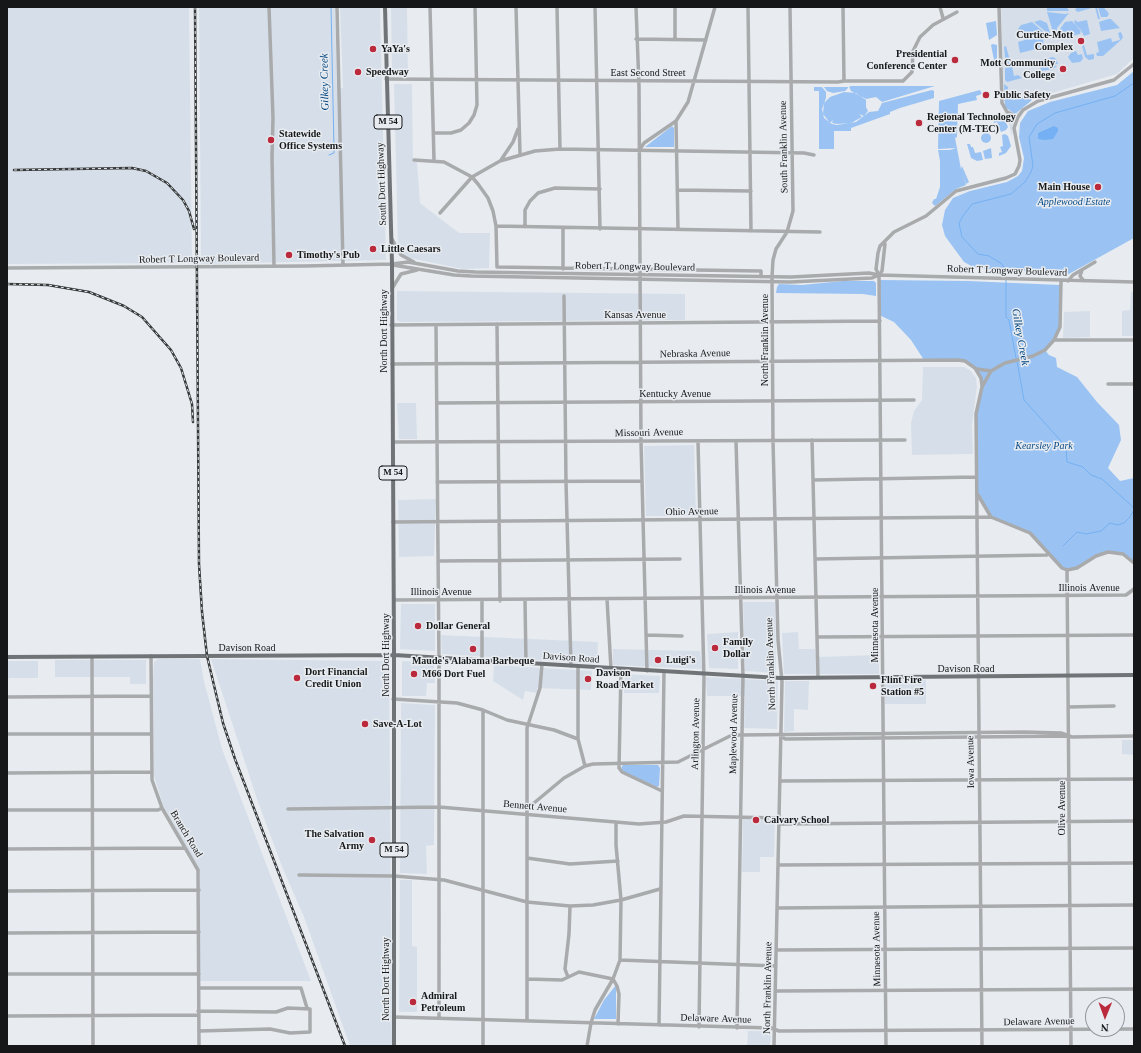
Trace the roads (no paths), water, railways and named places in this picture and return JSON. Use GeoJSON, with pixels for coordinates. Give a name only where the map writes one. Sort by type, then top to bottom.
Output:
{"type":"FeatureCollection","features":[{"type":"Feature","properties":{"kind":"main road","name":"South Dort Highway"},"geometry":{"type":"LineString","coordinates":[[384,7],[392,264]]}},
{"type":"Feature","properties":{"kind":"main road","name":"North Dort Highway"},"geometry":{"type":"LineString","coordinates":[[392,264],[394,1046]]}},
{"type":"Feature","properties":{"kind":"main road","name":"Davison Road"},"geometry":{"type":"LineString","coordinates":[[7,657],[394,655],[780,678],[1134,676]]}},
{"type":"Feature","properties":{"kind":"street"},"geometry":{"type":"LineString","coordinates":[[269,7],[273,118],[272,157],[274,266]]}},
{"type":"Feature","properties":{"kind":"street"},"geometry":{"type":"LineString","coordinates":[[337,7],[343,264]]}},
{"type":"Feature","properties":{"kind":"street"},"geometry":{"type":"LineString","coordinates":[[430,7],[434,160]]}},
{"type":"Feature","properties":{"kind":"street"},"geometry":{"type":"LineString","coordinates":[[434,133],[451,133],[461,130],[469,124],[474,115],[477,105],[475,7]]}},
{"type":"Feature","properties":{"kind":"street"},"geometry":{"type":"LineString","coordinates":[[516,7],[520,154]]}},
{"type":"Feature","properties":{"kind":"street"},"geometry":{"type":"LineString","coordinates":[[557,7],[560,148]]}},
{"type":"Feature","properties":{"kind":"street"},"geometry":{"type":"LineString","coordinates":[[595,7],[600,228]]}},
{"type":"Feature","properties":{"kind":"street"},"geometry":{"type":"LineString","coordinates":[[636,7],[639,150],[640,402],[647,670]]}},
{"type":"Feature","properties":{"kind":"street"},"geometry":{"type":"LineString","coordinates":[[674,7],[676,40]]}},
{"type":"Feature","properties":{"kind":"street"},"geometry":{"type":"LineString","coordinates":[[639,150],[644,143],[676,121],[688,102],[715,7]]}},
{"type":"Feature","properties":{"kind":"street"},"geometry":{"type":"LineString","coordinates":[[748,7],[751,231]]}},
{"type":"Feature","properties":{"kind":"street","name":"South Franklin Avenue"},"geometry":{"type":"LineString","coordinates":[[772,282],[773,260],[776,249],[787,232],[793,211],[790,7]]}},
{"type":"Feature","properties":{"kind":"street"},"geometry":{"type":"LineString","coordinates":[[843,7],[844,81]]}},
{"type":"Feature","properties":{"kind":"street"},"geometry":{"type":"LineString","coordinates":[[940,7],[944,18],[957,12]]}},
{"type":"Feature","properties":{"kind":"street"},"geometry":{"type":"LineString","coordinates":[[999,7],[1002,103],[1006,110],[1018,117]]}},
{"type":"Feature","properties":{"kind":"street","name":"East Second Street"},"geometry":{"type":"LineString","coordinates":[[386,79],[749,82],[902,81],[908,77],[913,67],[912,51],[915,44],[925,32],[944,18]]}},
{"type":"Feature","properties":{"kind":"street"},"geometry":{"type":"LineString","coordinates":[[636,39],[706,40]]}},
{"type":"Feature","properties":{"kind":"street"},"geometry":{"type":"LineString","coordinates":[[879,275],[882,271],[885,244],[891,234],[900,228],[926,216],[956,191],[1006,178],[1015,174],[1020,163],[1014,135],[1014,125],[1023,110],[1034,102],[1114,80],[1134,64]]}},
{"type":"Feature","properties":{"kind":"street"},"geometry":{"type":"LineString","coordinates":[[676,121],[678,229]]}},
{"type":"Feature","properties":{"kind":"street"},"geometry":{"type":"LineString","coordinates":[[500,161],[513,142],[519,126]]}},
{"type":"Feature","properties":{"kind":"street"},"geometry":{"type":"LineString","coordinates":[[440,213],[472,177],[500,161],[520,154],[535,151],[560,148],[793,152],[814,155]]}},
{"type":"Feature","properties":{"kind":"street"},"geometry":{"type":"LineString","coordinates":[[414,160],[434,160],[454,166],[472,177],[488,198],[493,211],[496,226],[497,266],[564,269],[761,272],[761,277]]}},
{"type":"Feature","properties":{"kind":"street"},"geometry":{"type":"LineString","coordinates":[[525,227],[526,210],[530,201],[538,192],[555,188],[600,189]]}},
{"type":"Feature","properties":{"kind":"street"},"geometry":{"type":"LineString","coordinates":[[678,190],[751,192]]}},
{"type":"Feature","properties":{"kind":"street"},"geometry":{"type":"LineString","coordinates":[[496,226],[820,232]]}},
{"type":"Feature","properties":{"kind":"street"},"geometry":{"type":"LineString","coordinates":[[563,228],[564,269]]}},
{"type":"Feature","properties":{"kind":"street"},"geometry":{"type":"LineString","coordinates":[[391,236],[400,255],[417,263]]}},
{"type":"Feature","properties":{"kind":"street"},"geometry":{"type":"LineString","coordinates":[[879,275],[876,269],[877,256],[880,246],[885,244]]}},
{"type":"Feature","properties":{"kind":"street","name":"Robert T Longway Boulevard"},"geometry":{"type":"LineString","coordinates":[[392,264],[402,262],[417,263],[458,271],[477,272],[772,282],[872,278],[879,275]]}},
{"type":"Feature","properties":{"kind":"street"},"geometry":{"type":"LineString","coordinates":[[1068,281],[1095,262]]}},
{"type":"Feature","properties":{"kind":"street","name":"Robert T Longway Boulevard"},"geometry":{"type":"LineString","coordinates":[[7,268],[392,264],[454,275],[481,276],[772,277],[855,272],[873,273],[879,275],[1134,282]]}},
{"type":"Feature","properties":{"kind":"street"},"geometry":{"type":"LineString","coordinates":[[392,292],[397,279],[404,273],[428,270]]}},
{"type":"Feature","properties":{"kind":"street"},"geometry":{"type":"LineString","coordinates":[[1082,270],[1080,276],[1085,281]]}},
{"type":"Feature","properties":{"kind":"street"},"geometry":{"type":"LineString","coordinates":[[477,272],[481,276]]}},
{"type":"Feature","properties":{"kind":"street","name":"Minnesota Avenue"},"geometry":{"type":"LineString","coordinates":[[879,275],[886,1046]]}},
{"type":"Feature","properties":{"kind":"street"},"geometry":{"type":"LineString","coordinates":[[991,371],[998,366],[1033,356],[1045,350],[1054,340],[1060,327],[1060,281]]}},
{"type":"Feature","properties":{"kind":"street","name":"North Franklin Avenue"},"geometry":{"type":"LineString","coordinates":[[772,282],[773,441],[780,678],[778,908],[774,1046]]}},
{"type":"Feature","properties":{"kind":"street"},"geometry":{"type":"LineString","coordinates":[[564,296],[565,442],[571,666]]}},
{"type":"Feature","properties":{"kind":"street","name":"Kansas Avenue"},"geometry":{"type":"LineString","coordinates":[[391,325],[880,321]]}},
{"type":"Feature","properties":{"kind":"street"},"geometry":{"type":"LineString","coordinates":[[497,324],[500,601]]}},
{"type":"Feature","properties":{"kind":"street"},"geometry":{"type":"LineString","coordinates":[[436,325],[439,601],[439,1018]]}},
{"type":"Feature","properties":{"kind":"street"},"geometry":{"type":"LineString","coordinates":[[1054,340],[1134,340]]}},
{"type":"Feature","properties":{"kind":"street","name":"Nebraska Avenue"},"geometry":{"type":"LineString","coordinates":[[392,364],[958,360],[965,361],[980,371],[991,371]]}},
{"type":"Feature","properties":{"kind":"street"},"geometry":{"type":"LineString","coordinates":[[975,368],[981,378],[982,387]]}},
{"type":"Feature","properties":{"kind":"street","name":"Iowa Avenue"},"geometry":{"type":"LineString","coordinates":[[982,1046],[976,414],[982,387],[991,371]]}},
{"type":"Feature","properties":{"kind":"street"},"geometry":{"type":"LineString","coordinates":[[1108,384],[1134,384]]}},
{"type":"Feature","properties":{"kind":"street","name":"Kentucky Avenue"},"geometry":{"type":"LineString","coordinates":[[437,403],[914,400]]}},
{"type":"Feature","properties":{"kind":"street"},"geometry":{"type":"LineString","coordinates":[[812,440],[818,677]]}},
{"type":"Feature","properties":{"kind":"street","name":"Missouri Avenue"},"geometry":{"type":"LineString","coordinates":[[393,442],[906,440]]}},
{"type":"Feature","properties":{"kind":"street","name":"Arlington Avenue"},"geometry":{"type":"LineString","coordinates":[[698,441],[704,674],[699,1027]]}},
{"type":"Feature","properties":{"kind":"street","name":"Maplewood Avenue"},"geometry":{"type":"LineString","coordinates":[[736,441],[743,676],[737,1028]]}},
{"type":"Feature","properties":{"kind":"street"},"geometry":{"type":"LineString","coordinates":[[812,480],[976,477]]}},
{"type":"Feature","properties":{"kind":"street"},"geometry":{"type":"LineString","coordinates":[[437,482],[642,481]]}},
{"type":"Feature","properties":{"kind":"street"},"geometry":{"type":"LineString","coordinates":[[976,492],[991,517],[1030,533],[1047,554],[1062,568],[1067,570],[1077,568],[1096,556],[1108,552],[1123,554],[1134,563]]}},
{"type":"Feature","properties":{"kind":"street","name":"Ohio Avenue"},"geometry":{"type":"LineString","coordinates":[[393,522],[991,517]]}},
{"type":"Feature","properties":{"kind":"street"},"geometry":{"type":"LineString","coordinates":[[815,559],[977,557],[1047,554]]}},
{"type":"Feature","properties":{"kind":"street"},"geometry":{"type":"LineString","coordinates":[[438,561],[680,559]]}},
{"type":"Feature","properties":{"kind":"street","name":"Olive Avenue"},"geometry":{"type":"LineString","coordinates":[[1067,570],[1071,1046]]}},
{"type":"Feature","properties":{"kind":"street","name":"Illinois Avenue"},"geometry":{"type":"LineString","coordinates":[[394,600],[500,601],[1126,596],[1134,589]]}},
{"type":"Feature","properties":{"kind":"street"},"geometry":{"type":"LineString","coordinates":[[607,599],[611,669]]}},
{"type":"Feature","properties":{"kind":"street"},"geometry":{"type":"LineString","coordinates":[[482,600],[482,661]]}},
{"type":"Feature","properties":{"kind":"street"},"geometry":{"type":"LineString","coordinates":[[525,600],[526,663]]}},
{"type":"Feature","properties":{"kind":"street"},"geometry":{"type":"LineString","coordinates":[[818,637],[1134,634]]}},
{"type":"Feature","properties":{"kind":"street"},"geometry":{"type":"LineString","coordinates":[[646,635],[682,636]]}},
{"type":"Feature","properties":{"kind":"street","name":"Branch Road"},"geometry":{"type":"LineString","coordinates":[[151,656],[152,780],[162,808],[198,870],[199,1046]]}},
{"type":"Feature","properties":{"kind":"street"},"geometry":{"type":"LineString","coordinates":[[92,657],[93,1046]]}},
{"type":"Feature","properties":{"kind":"street"},"geometry":{"type":"LineString","coordinates":[[527,1021],[527,745],[528,725],[540,688],[542,664]]}},
{"type":"Feature","properties":{"kind":"street"},"geometry":{"type":"LineString","coordinates":[[578,666],[578,740],[585,766]]}},
{"type":"Feature","properties":{"kind":"street"},"geometry":{"type":"LineString","coordinates":[[621,669],[619,764],[622,772],[662,791]]}},
{"type":"Feature","properties":{"kind":"street"},"geometry":{"type":"LineString","coordinates":[[659,1025],[664,672]]}},
{"type":"Feature","properties":{"kind":"street"},"geometry":{"type":"LineString","coordinates":[[7,697],[151,696]]}},
{"type":"Feature","properties":{"kind":"street"},"geometry":{"type":"LineString","coordinates":[[393,700],[457,703],[483,710],[507,720],[554,730],[578,740]]}},
{"type":"Feature","properties":{"kind":"street"},"geometry":{"type":"LineString","coordinates":[[1068,707],[1114,706]]}},
{"type":"Feature","properties":{"kind":"street"},"geometry":{"type":"LineString","coordinates":[[483,710],[483,1046]]}},
{"type":"Feature","properties":{"kind":"street"},"geometry":{"type":"LineString","coordinates":[[528,808],[564,778],[585,766],[593,764],[662,763],[682,761],[730,736],[1024,732],[1061,733],[1069,736]]}},
{"type":"Feature","properties":{"kind":"street"},"geometry":{"type":"LineString","coordinates":[[1024,732],[1024,738]]}},
{"type":"Feature","properties":{"kind":"street"},"geometry":{"type":"LineString","coordinates":[[7,734],[151,734]]}},
{"type":"Feature","properties":{"kind":"street"},"geometry":{"type":"LineString","coordinates":[[780,735],[785,739],[1134,736]]}},
{"type":"Feature","properties":{"kind":"street"},"geometry":{"type":"LineString","coordinates":[[7,773],[151,772]]}},
{"type":"Feature","properties":{"kind":"street"},"geometry":{"type":"LineString","coordinates":[[780,781],[1134,779]]}},
{"type":"Feature","properties":{"kind":"street","name":"Bennett Avenue"},"geometry":{"type":"LineString","coordinates":[[288,809],[439,807],[483,810],[527,816],[639,824],[662,823],[684,816],[779,818]]}},
{"type":"Feature","properties":{"kind":"street"},"geometry":{"type":"LineString","coordinates":[[7,810],[158,810],[162,808]]}},
{"type":"Feature","properties":{"kind":"street"},"geometry":{"type":"LineString","coordinates":[[779,824],[1134,821]]}},
{"type":"Feature","properties":{"kind":"street"},"geometry":{"type":"LineString","coordinates":[[588,1046],[591,1023],[595,1010],[613,979],[620,960],[621,900],[616,822]]}},
{"type":"Feature","properties":{"kind":"street"},"geometry":{"type":"LineString","coordinates":[[7,849],[185,848]]}},
{"type":"Feature","properties":{"kind":"street"},"geometry":{"type":"LineString","coordinates":[[527,858],[570,864],[618,861]]}},
{"type":"Feature","properties":{"kind":"street"},"geometry":{"type":"LineString","coordinates":[[778,865],[1134,863]]}},
{"type":"Feature","properties":{"kind":"street"},"geometry":{"type":"LineString","coordinates":[[299,875],[394,876],[439,879],[484,889],[527,902],[570,906],[593,905],[621,900],[660,890]]}},
{"type":"Feature","properties":{"kind":"street"},"geometry":{"type":"LineString","coordinates":[[7,891],[199,890]]}},
{"type":"Feature","properties":{"kind":"street"},"geometry":{"type":"LineString","coordinates":[[778,908],[1134,905]]}},
{"type":"Feature","properties":{"kind":"street"},"geometry":{"type":"LineString","coordinates":[[568,977],[565,969],[569,934],[570,906]]}},
{"type":"Feature","properties":{"kind":"street"},"geometry":{"type":"LineString","coordinates":[[7,933],[199,932]]}},
{"type":"Feature","properties":{"kind":"street"},"geometry":{"type":"LineString","coordinates":[[777,950],[1134,948]]}},
{"type":"Feature","properties":{"kind":"street"},"geometry":{"type":"LineString","coordinates":[[620,960],[776,966]]}},
{"type":"Feature","properties":{"kind":"street"},"geometry":{"type":"LineString","coordinates":[[527,979],[562,980],[579,972],[613,979],[618,986],[618,1024]]}},
{"type":"Feature","properties":{"kind":"street"},"geometry":{"type":"LineString","coordinates":[[7,974],[199,974]]}},
{"type":"Feature","properties":{"kind":"street"},"geometry":{"type":"LineString","coordinates":[[199,988],[301,988],[307,1008],[310,1009],[310,1032],[290,1033],[270,1029],[199,1031]]}},
{"type":"Feature","properties":{"kind":"street"},"geometry":{"type":"LineString","coordinates":[[776,991],[1071,990],[1134,988]]}},
{"type":"Feature","properties":{"kind":"street"},"geometry":{"type":"LineString","coordinates":[[7,1016],[93,1016],[276,1012],[288,1008],[307,1008]]}},
{"type":"Feature","properties":{"kind":"street","name":"Delaware Avenue"},"geometry":{"type":"LineString","coordinates":[[394,1017],[775,1030],[982,1031],[1134,1029]]}},
{"type":"Feature","properties":{"kind":"waterway","name":"Gilkey Creek"},"geometry":{"type":"LineString","coordinates":[[329,155],[334,153],[331,7]]}},
{"type":"Feature","properties":{"kind":"waterway","name":"Gilkey Creek"},"geometry":{"type":"LineString","coordinates":[[1006,276],[1006,271],[1002,264],[989,256],[978,254],[962,237],[959,223],[963,216],[972,204],[1011,194],[1025,182],[1033,166],[1029,137],[1037,124],[1055,113],[1115,96],[1134,83]]}},
{"type":"Feature","properties":{"kind":"waterway","name":"Gilkey Creek"},"geometry":{"type":"LineString","coordinates":[[1006,279],[1006,317],[1009,320],[1016,358]]}},
{"type":"Feature","properties":{"kind":"waterway","name":"Gilkey Creek"},"geometry":{"type":"LineString","coordinates":[[1017,361],[1024,400],[1066,448],[1067,462],[1083,467],[1091,475],[1102,479],[1134,508]]}},
{"type":"Feature","properties":{"kind":"waterway"},"geometry":{"type":"LineString","coordinates":[[1063,546],[1077,532],[1086,534],[1101,531],[1110,523],[1118,525],[1124,523],[1134,510]]}},
{"type":"Feature","properties":{"kind":"railway"},"geometry":{"type":"LineString","coordinates":[[195,7],[199,564],[207,656],[223,723],[235,759],[345,1046]]}},
{"type":"Feature","properties":{"kind":"railway"},"geometry":{"type":"LineString","coordinates":[[14,170],[132,168],[146,171],[167,183],[183,200],[189,211],[194,229]]}},
{"type":"Feature","properties":{"kind":"railway"},"geometry":{"type":"LineString","coordinates":[[7,284],[48,285],[89,292],[124,306],[142,317],[171,350],[181,368],[192,404],[193,422]]}},
{"type":"Feature","properties":{"kind":"place","name":"Curtice-Mott Complex"},"geometry":{"type":"Point","coordinates":[1081,41]}},
{"type":"Feature","properties":{"kind":"place","name":"YaYa's"},"geometry":{"type":"Point","coordinates":[373,49]}},
{"type":"Feature","properties":{"kind":"place","name":"Presidential Conference Center"},"geometry":{"type":"Point","coordinates":[955,60]}},
{"type":"Feature","properties":{"kind":"place","name":"Mott Community College"},"geometry":{"type":"Point","coordinates":[1063,69]}},
{"type":"Feature","properties":{"kind":"place","name":"Speedway"},"geometry":{"type":"Point","coordinates":[358,72]}},
{"type":"Feature","properties":{"kind":"place","name":"Public Safety"},"geometry":{"type":"Point","coordinates":[986,95]}},
{"type":"Feature","properties":{"kind":"place","name":"Regional Technology Center (M-TEC)"},"geometry":{"type":"Point","coordinates":[919,123]}},
{"type":"Feature","properties":{"kind":"place","name":"Statewide Office Systems"},"geometry":{"type":"Point","coordinates":[271,140]}},
{"type":"Feature","properties":{"kind":"place","name":"Main House"},"geometry":{"type":"Point","coordinates":[1098,187]}},
{"type":"Feature","properties":{"kind":"place","name":"Little Caesars"},"geometry":{"type":"Point","coordinates":[373,249]}},
{"type":"Feature","properties":{"kind":"place","name":"Timothy's Pub"},"geometry":{"type":"Point","coordinates":[289,255]}},
{"type":"Feature","properties":{"kind":"place","name":"Dollar General"},"geometry":{"type":"Point","coordinates":[418,626]}},
{"type":"Feature","properties":{"kind":"place","name":"Family Dollar"},"geometry":{"type":"Point","coordinates":[715,648]}},
{"type":"Feature","properties":{"kind":"place","name":"Maude's Alabama Barbeque"},"geometry":{"type":"Point","coordinates":[473,649]}},
{"type":"Feature","properties":{"kind":"place","name":"Luigi's"},"geometry":{"type":"Point","coordinates":[658,660]}},
{"type":"Feature","properties":{"kind":"place","name":"M66 Dort Fuel"},"geometry":{"type":"Point","coordinates":[414,674]}},
{"type":"Feature","properties":{"kind":"place","name":"Dort Financial Credit Union"},"geometry":{"type":"Point","coordinates":[297,678]}},
{"type":"Feature","properties":{"kind":"place","name":"Davison Road Market"},"geometry":{"type":"Point","coordinates":[588,679]}},
{"type":"Feature","properties":{"kind":"place","name":"Flint Fire Station #5"},"geometry":{"type":"Point","coordinates":[873,686]}},
{"type":"Feature","properties":{"kind":"place","name":"Save-A-Lot"},"geometry":{"type":"Point","coordinates":[365,724]}},
{"type":"Feature","properties":{"kind":"place","name":"Calvary School"},"geometry":{"type":"Point","coordinates":[756,820]}},
{"type":"Feature","properties":{"kind":"place","name":"The Salvation Army"},"geometry":{"type":"Point","coordinates":[372,840]}},
{"type":"Feature","properties":{"kind":"place","name":"Admiral Petroleum"},"geometry":{"type":"Point","coordinates":[413,1002]}},
{"type":"Feature","properties":{"kind":"park label","name":"Applewood Estate"},"geometry":{"type":"Point","coordinates":[1074,202]}},
{"type":"Feature","properties":{"kind":"park label","name":"Kearsley Park"},"geometry":{"type":"Point","coordinates":[1044,446]}}]}
